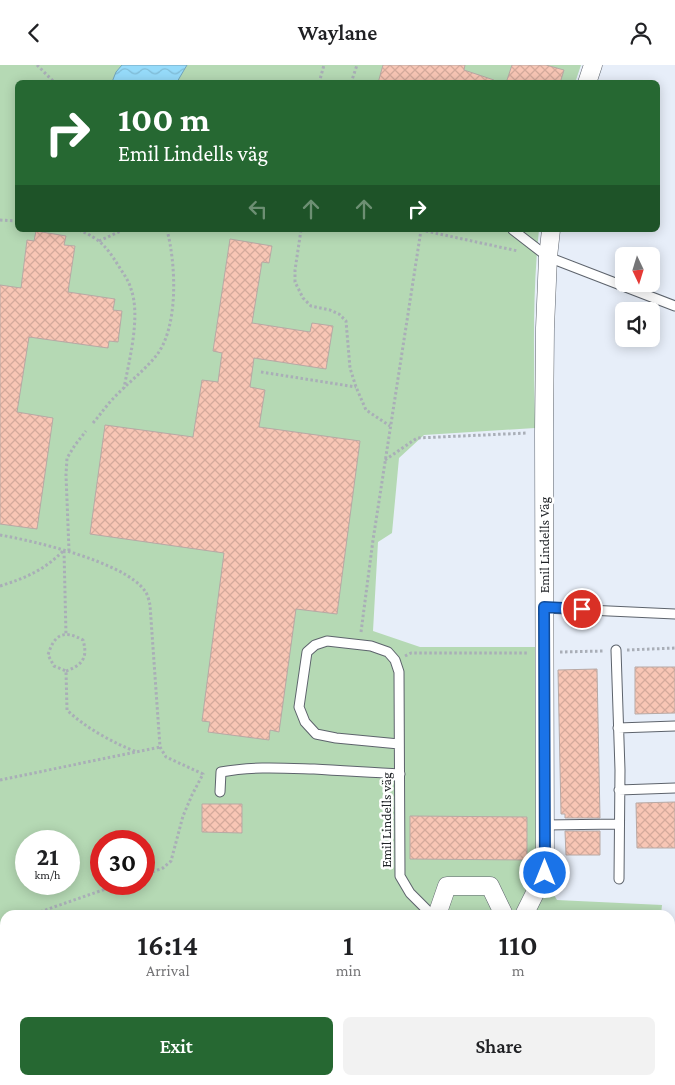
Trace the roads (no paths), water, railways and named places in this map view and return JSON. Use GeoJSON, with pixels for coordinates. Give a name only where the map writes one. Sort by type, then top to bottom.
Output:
{"type":"FeatureCollection","features":[{"type":"Feature","properties":{"kind":"street"},"geometry":{"type":"LineString","coordinates":[[588,80],[592,65]]}},
{"type":"Feature","properties":{"kind":"street","name":"Emil Lindells Väg"},"geometry":{"type":"LineString","coordinates":[[526,910],[545,873],[544,432],[545,338],[551,232]]}},
{"type":"Feature","properties":{"kind":"street"},"geometry":{"type":"LineString","coordinates":[[439,910],[447,886],[490,886],[502,910]]}},
{"type":"Feature","properties":{"kind":"lane"},"geometry":{"type":"LineString","coordinates":[[516,232],[548,257],[675,306]]}},
{"type":"Feature","properties":{"kind":"lane","name":"Emil Lindells väg"},"geometry":{"type":"LineString","coordinates":[[544,607],[675,615]]}},
{"type":"Feature","properties":{"kind":"lane","name":"Emil Lindells väg"},"geometry":{"type":"LineString","coordinates":[[400,743],[336,738],[316,734],[305,722],[299,707],[307,652],[315,645],[327,641],[371,646],[388,652],[396,660],[399,672],[400,743],[400,877],[410,893],[427,910]]}},
{"type":"Feature","properties":{"kind":"lane"},"geometry":{"type":"LineString","coordinates":[[616,650],[620,790],[619,879]]}},
{"type":"Feature","properties":{"kind":"lane"},"geometry":{"type":"LineString","coordinates":[[618,728],[675,726]]}},
{"type":"Feature","properties":{"kind":"lane"},"geometry":{"type":"LineString","coordinates":[[220,792],[221,772],[232,770],[298,768],[400,774]]}},
{"type":"Feature","properties":{"kind":"lane"},"geometry":{"type":"LineString","coordinates":[[620,790],[675,788]]}},
{"type":"Feature","properties":{"kind":"lane"},"geometry":{"type":"LineString","coordinates":[[545,825],[619,824]]}},
{"type":"Feature","properties":{"kind":"water"},"geometry":{"type":"Polygon","coordinates":[[[122,65],[187,65],[178,80],[113,80],[122,65]]]}}]}
